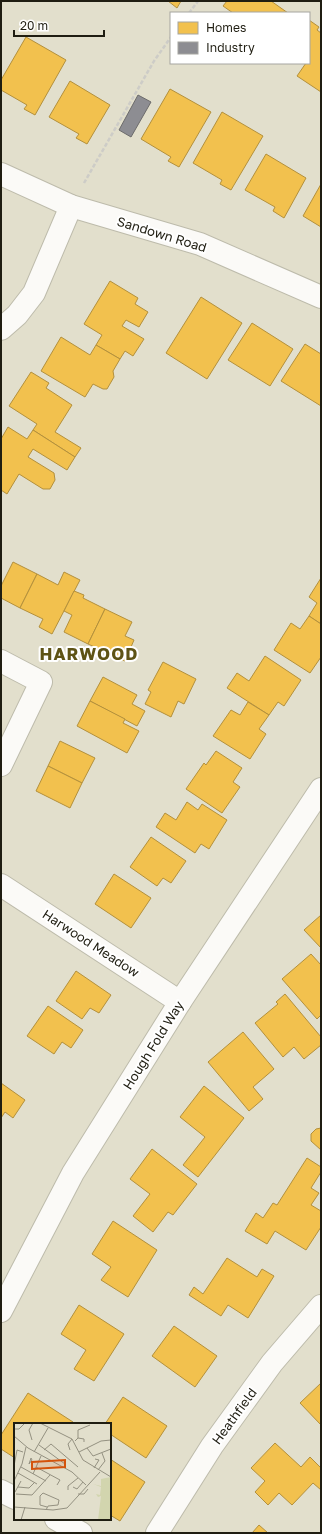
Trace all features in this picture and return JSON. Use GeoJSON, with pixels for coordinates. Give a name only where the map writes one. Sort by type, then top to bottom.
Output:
{"type":"FeatureCollection","features":[{"type":"Feature","properties":{"kind":"street","name":"Sandown Road"},"geometry":{"type":"LineString","coordinates":[[1,174],[71,206],[200,244],[321,297]]}},
{"type":"Feature","properties":{"kind":"street"},"geometry":{"type":"LineString","coordinates":[[1,329],[17,315],[34,293],[71,206]]}},
{"type":"Feature","properties":{"kind":"street"},"geometry":{"type":"LineString","coordinates":[[1,661],[41,682],[1,766]]}},
{"type":"Feature","properties":{"kind":"street","name":"Hough Fold Way"},"geometry":{"type":"LineString","coordinates":[[1,1311],[73,1173],[180,1002],[321,789]]}},
{"type":"Feature","properties":{"kind":"street","name":"Harwood Meadow"},"geometry":{"type":"LineString","coordinates":[[1,885],[180,1002]]}},
{"type":"Feature","properties":{"kind":"street","name":"Heathfield"},"geometry":{"type":"LineString","coordinates":[[157,1533],[221,1433],[272,1363],[321,1306]]}},
{"type":"Feature","properties":{"kind":"street"},"geometry":{"type":"LineString","coordinates":[[1,1491],[14,1498]]}},
{"type":"Feature","properties":{"kind":"street"},"geometry":{"type":"LineString","coordinates":[[58,1520],[81,1533]]}},
{"type":"Feature","properties":{"kind":"path"},"geometry":{"type":"LineString","coordinates":[[190,12],[198,1]]}},
{"type":"Feature","properties":{"kind":"path"},"geometry":{"type":"LineString","coordinates":[[71,206],[154,61],[170,38]]}},
{"type":"Feature","properties":{"kind":"building: Homes"},"geometry":{"type":"Polygon","coordinates":[[[168,1],[181,1],[177,8],[168,1]]]}},
{"type":"Feature","properties":{"kind":"building: Homes"},"geometry":{"type":"Polygon","coordinates":[[[227,1],[271,1],[287,12],[232,12],[223,6],[227,1]]]}},
{"type":"Feature","properties":{"kind":"building: Homes"},"geometry":{"type":"Polygon","coordinates":[[[310,21],[319,27],[317,30],[321,33],[321,92],[297,76],[305,64],[310,64],[310,21]]]}},
{"type":"Feature","properties":{"kind":"building: Homes"},"geometry":{"type":"Polygon","coordinates":[[[26,37],[66,60],[35,115],[24,109],[27,105],[1,90],[1,80],[26,37]]]}},
{"type":"Feature","properties":{"kind":"building: Homes"},"geometry":{"type":"Polygon","coordinates":[[[70,81],[110,105],[87,144],[76,138],[79,134],[49,117],[70,81]]]}},
{"type":"Feature","properties":{"kind":"building: Homes"},"geometry":{"type":"Polygon","coordinates":[[[170,89],[211,112],[179,167],[168,161],[171,157],[141,139],[170,89]]]}},
{"type":"Feature","properties":{"kind":"building: Homes"},"geometry":{"type":"Polygon","coordinates":[[[222,112],[263,136],[231,190],[220,184],[222,180],[193,163],[222,112]]]}},
{"type":"Feature","properties":{"kind":"building: Homes"},"geometry":{"type":"Polygon","coordinates":[[[266,154],[306,178],[284,218],[273,211],[275,207],[245,190],[266,154]]]}},
{"type":"Feature","properties":{"kind":"building: Homes"},"geometry":{"type":"Polygon","coordinates":[[[321,184],[321,227],[303,216],[321,184]]]}},
{"type":"Feature","properties":{"kind":"building: Homes"},"geometry":{"type":"Polygon","coordinates":[[[110,281],[138,298],[135,304],[148,312],[139,327],[126,320],[122,326],[144,339],[133,356],[125,351],[120,359],[96,345],[102,335],[84,324],[110,281]]]}},
{"type":"Feature","properties":{"kind":"building: Homes"},"geometry":{"type":"Polygon","coordinates":[[[201,297],[242,323],[207,379],[166,353],[201,297]]]}},
{"type":"Feature","properties":{"kind":"building: Homes"},"geometry":{"type":"Polygon","coordinates":[[[252,323],[293,349],[270,386],[228,360],[252,323]]]}},
{"type":"Feature","properties":{"kind":"building: Homes"},"geometry":{"type":"Polygon","coordinates":[[[61,337],[90,355],[96,345],[120,359],[113,371],[114,377],[107,389],[103,389],[93,384],[85,397],[41,371],[61,337]]]}},
{"type":"Feature","properties":{"kind":"building: Homes"},"geometry":{"type":"Polygon","coordinates":[[[305,344],[321,354],[321,406],[281,381],[305,344]]]}},
{"type":"Feature","properties":{"kind":"building: Homes"},"geometry":{"type":"Polygon","coordinates":[[[31,372],[49,383],[46,388],[72,405],[55,432],[81,448],[75,457],[33,430],[37,424],[9,406],[31,372]]]}},
{"type":"Feature","properties":{"kind":"building: Homes"},"geometry":{"type":"Polygon","coordinates":[[[8,427],[27,439],[33,430],[75,457],[67,470],[33,449],[28,457],[54,473],[55,480],[50,489],[43,489],[19,474],[7,494],[1,490],[1,439],[8,427]]]}},
{"type":"Feature","properties":{"kind":"building: Homes"},"geometry":{"type":"Polygon","coordinates":[[[13,562],[37,574],[20,608],[1,598],[1,586],[13,562]]]}},
{"type":"Feature","properties":{"kind":"building: Homes"},"geometry":{"type":"Polygon","coordinates":[[[64,572],[80,580],[52,634],[39,627],[43,619],[20,608],[37,574],[58,585],[64,572]]]}},
{"type":"Feature","properties":{"kind":"building: Homes"},"geometry":{"type":"Polygon","coordinates":[[[321,578],[321,624],[309,616],[317,603],[309,597],[321,578]]]}},
{"type":"Feature","properties":{"kind":"building: Homes"},"geometry":{"type":"Polygon","coordinates":[[[74,591],[84,595],[83,598],[105,609],[88,644],[64,632],[72,615],[64,611],[74,591]]]}},
{"type":"Feature","properties":{"kind":"building: Homes"},"geometry":{"type":"Polygon","coordinates":[[[105,609],[132,622],[125,636],[134,640],[125,661],[88,644],[105,609]]]}},
{"type":"Feature","properties":{"kind":"building: Homes"},"geometry":{"type":"Polygon","coordinates":[[[309,616],[321,624],[321,657],[310,673],[274,650],[291,623],[300,629],[309,616]]]}},
{"type":"Feature","properties":{"kind":"building: Homes"},"geometry":{"type":"Polygon","coordinates":[[[265,656],[301,680],[284,706],[278,702],[269,715],[227,688],[237,673],[249,681],[265,656]]]}},
{"type":"Feature","properties":{"kind":"building: Homes"},"geometry":{"type":"Polygon","coordinates":[[[163,662],[196,679],[184,704],[178,701],[171,717],[145,704],[151,692],[148,690],[163,662]]]}},
{"type":"Feature","properties":{"kind":"building: Homes"},"geometry":{"type":"Polygon","coordinates":[[[103,677],[137,695],[132,704],[145,711],[137,726],[90,701],[103,677]]]}},
{"type":"Feature","properties":{"kind":"building: Homes"},"geometry":{"type":"Polygon","coordinates":[[[90,701],[125,719],[123,723],[139,731],[127,753],[77,726],[90,701]]]}},
{"type":"Feature","properties":{"kind":"building: Homes"},"geometry":{"type":"Polygon","coordinates":[[[248,702],[269,715],[259,729],[266,734],[250,759],[213,736],[231,710],[240,715],[248,702]]]}},
{"type":"Feature","properties":{"kind":"building: Homes"},"geometry":{"type":"Polygon","coordinates":[[[60,741],[95,758],[82,783],[48,766],[60,741]]]}},
{"type":"Feature","properties":{"kind":"building: Homes"},"geometry":{"type":"Polygon","coordinates":[[[216,751],[242,768],[233,782],[240,787],[222,813],[186,789],[204,763],[206,765],[216,751]]]}},
{"type":"Feature","properties":{"kind":"building: Homes"},"geometry":{"type":"Polygon","coordinates":[[[48,766],[82,783],[70,808],[36,791],[48,766]]]}},
{"type":"Feature","properties":{"kind":"building: Homes"},"geometry":{"type":"Polygon","coordinates":[[[187,802],[198,810],[202,804],[227,820],[209,849],[201,844],[195,853],[156,827],[165,813],[176,820],[187,802]]]}},
{"type":"Feature","properties":{"kind":"building: Homes"},"geometry":{"type":"Polygon","coordinates":[[[151,837],[186,861],[171,883],[163,878],[157,886],[130,867],[151,837]]]}},
{"type":"Feature","properties":{"kind":"building: Homes"},"geometry":{"type":"Polygon","coordinates":[[[114,874],[151,898],[131,928],[95,904],[114,874]]]}},
{"type":"Feature","properties":{"kind":"building: Homes"},"geometry":{"type":"Polygon","coordinates":[[[321,915],[321,948],[304,930],[321,915]]]}},
{"type":"Feature","properties":{"kind":"building: Homes"},"geometry":{"type":"Polygon","coordinates":[[[311,954],[321,965],[321,1015],[317,1019],[282,979],[311,954]]]}},
{"type":"Feature","properties":{"kind":"building: Homes"},"geometry":{"type":"Polygon","coordinates":[[[76,971],[111,995],[99,1013],[90,1008],[82,1019],[56,1001],[76,971]]]}},
{"type":"Feature","properties":{"kind":"building: Homes"},"geometry":{"type":"Polygon","coordinates":[[[285,994],[321,1037],[321,1045],[304,1059],[294,1047],[283,1057],[255,1023],[278,1004],[276,1002],[285,994]]]}},
{"type":"Feature","properties":{"kind":"building: Homes"},"geometry":{"type":"Polygon","coordinates":[[[48,1006],[83,1030],[71,1048],[62,1042],[54,1054],[27,1036],[48,1006]]]}},
{"type":"Feature","properties":{"kind":"building: Homes"},"geometry":{"type":"Polygon","coordinates":[[[243,1032],[274,1069],[253,1087],[263,1099],[249,1111],[208,1062],[243,1032]]]}},
{"type":"Feature","properties":{"kind":"building: Homes"},"geometry":{"type":"Polygon","coordinates":[[[1,1083],[25,1100],[13,1118],[5,1112],[1,1118],[1,1083]]]}},
{"type":"Feature","properties":{"kind":"building: Homes"},"geometry":{"type":"Polygon","coordinates":[[[204,1086],[244,1118],[198,1177],[183,1165],[205,1137],[180,1117],[204,1086]]]}},
{"type":"Feature","properties":{"kind":"building: Homes"},"geometry":{"type":"Polygon","coordinates":[[[321,1128],[321,1150],[311,1141],[311,1134],[316,1129],[321,1128]]]}},
{"type":"Feature","properties":{"kind":"building: Homes"},"geometry":{"type":"Polygon","coordinates":[[[152,1149],[197,1184],[173,1215],[168,1212],[153,1232],[133,1216],[150,1194],[130,1179],[152,1149]]]}},
{"type":"Feature","properties":{"kind":"building: Homes"},"geometry":{"type":"Polygon","coordinates":[[[307,1158],[321,1167],[321,1172],[311,1188],[319,1193],[311,1205],[321,1211],[321,1227],[306,1250],[275,1231],[267,1244],[245,1231],[256,1213],[263,1218],[273,1203],[277,1205],[307,1158]]]}},
{"type":"Feature","properties":{"kind":"building: Homes"},"geometry":{"type":"Polygon","coordinates":[[[113,1221],[157,1250],[128,1297],[101,1280],[111,1267],[92,1254],[113,1221]]]}},
{"type":"Feature","properties":{"kind":"building: Homes"},"geometry":{"type":"Polygon","coordinates":[[[227,1258],[257,1277],[262,1269],[274,1276],[248,1318],[228,1305],[221,1316],[189,1295],[194,1287],[203,1294],[227,1258]]]}},
{"type":"Feature","properties":{"kind":"building: Homes"},"geometry":{"type":"Polygon","coordinates":[[[79,1305],[124,1334],[94,1381],[74,1369],[86,1350],[61,1334],[79,1305]]]}},
{"type":"Feature","properties":{"kind":"building: Homes"},"geometry":{"type":"Polygon","coordinates":[[[174,1326],[217,1356],[195,1387],[152,1356],[174,1326]]]}},
{"type":"Feature","properties":{"kind":"building: Homes"},"geometry":{"type":"Polygon","coordinates":[[[321,1383],[321,1425],[300,1403],[321,1383]]]}},
{"type":"Feature","properties":{"kind":"building: Homes"},"geometry":{"type":"Polygon","coordinates":[[[28,1393],[73,1422],[14,1423],[14,1457],[1,1449],[1,1435],[28,1393]]]}},
{"type":"Feature","properties":{"kind":"building: Homes"},"geometry":{"type":"Polygon","coordinates":[[[123,1397],[167,1426],[146,1458],[111,1435],[111,1423],[106,1423],[123,1397]]]}},
{"type":"Feature","properties":{"kind":"building: Homes"},"geometry":{"type":"Polygon","coordinates":[[[275,1443],[301,1467],[310,1457],[321,1468],[321,1490],[313,1483],[292,1505],[279,1493],[268,1505],[255,1492],[265,1481],[251,1468],[275,1443]]]}},
{"type":"Feature","properties":{"kind":"building: Homes"},"geometry":{"type":"Polygon","coordinates":[[[111,1460],[145,1482],[120,1521],[111,1516],[111,1460]]]}},
{"type":"Feature","properties":{"kind":"building: Homes"},"geometry":{"type":"Polygon","coordinates":[[[259,1525],[268,1533],[252,1533],[259,1525]]]}},
{"type":"Feature","properties":{"kind":"building: Industry"},"geometry":{"type":"Polygon","coordinates":[[[138,95],[151,102],[131,137],[119,130],[138,95]]]}},
{"type":"Feature","properties":{"kind":"district","name":"HARWOOD"},"geometry":{"type":"Point","coordinates":[89,653]}}]}
